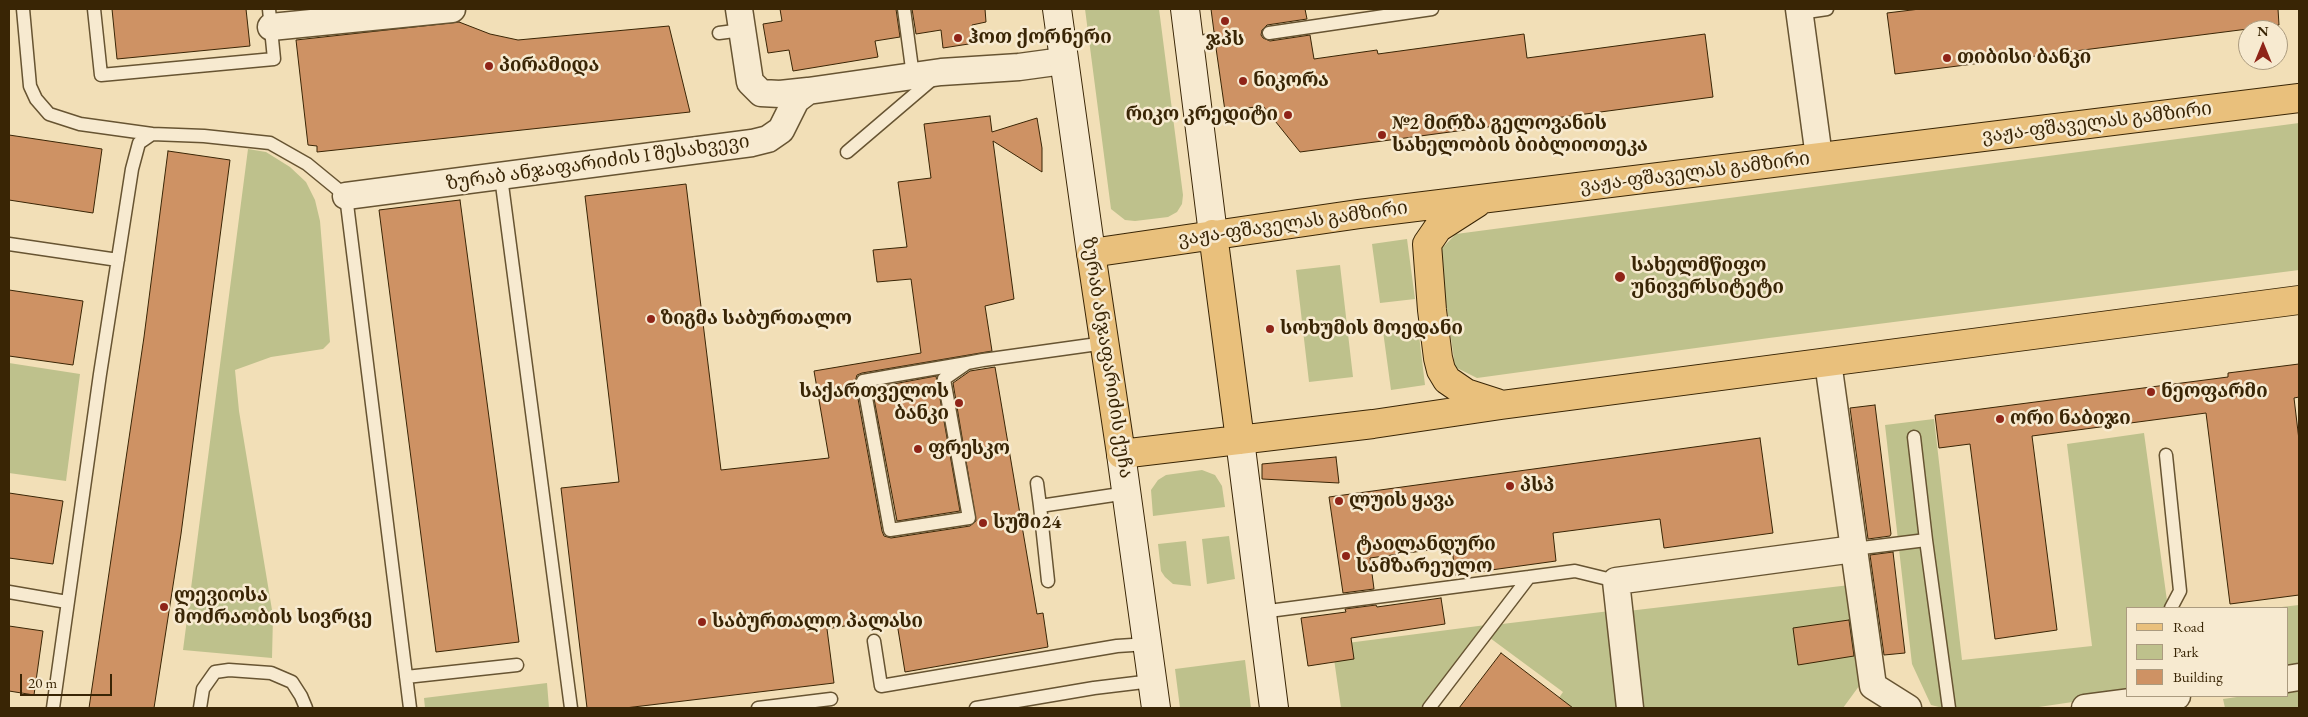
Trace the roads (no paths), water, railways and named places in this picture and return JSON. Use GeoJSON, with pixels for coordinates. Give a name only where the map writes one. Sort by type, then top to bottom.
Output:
{"type":"FeatureCollection","features":[{"type":"Feature","properties":{"kind":"main road","name":"ზურაბ ანჯაფარიძის ქუჩა"},"geometry":{"type":"LineString","coordinates":[[1057,9],[1156,708]]}},
{"type":"Feature","properties":{"kind":"main road"},"geometry":{"type":"LineString","coordinates":[[1185,9],[1203,41],[1213,234],[1274,708]]}},
{"type":"Feature","properties":{"kind":"main road","name":"ვაჟა-ფშაველას გამზირი"},"geometry":{"type":"LineString","coordinates":[[1091,253],[1213,234],[2299,98]]}},
{"type":"Feature","properties":{"kind":"main road"},"geometry":{"type":"LineString","coordinates":[[1482,200],[1438,228],[1427,244],[1426,256],[1441,370],[1447,380],[1466,393],[1501,405]]}},
{"type":"Feature","properties":{"kind":"main road"},"geometry":{"type":"LineString","coordinates":[[1121,454],[1373,424],[1501,405],[2299,300]]}},
{"type":"Feature","properties":{"kind":"street"},"geometry":{"type":"LineString","coordinates":[[270,18],[452,9]]}},
{"type":"Feature","properties":{"kind":"street"},"geometry":{"type":"LineString","coordinates":[[1800,11],[1819,157]]}},
{"type":"Feature","properties":{"kind":"street"},"geometry":{"type":"LineString","coordinates":[[734,24],[750,82],[761,93],[780,94],[941,72],[1019,67],[1064,61]]}},
{"type":"Feature","properties":{"kind":"street","name":"ზურაბ ანჯაფარიძის I შესახვევი"},"geometry":{"type":"LineString","coordinates":[[346,196],[752,143],[768,139],[781,130],[796,100],[808,91]]}},
{"type":"Feature","properties":{"kind":"street"},"geometry":{"type":"LineString","coordinates":[[1828,362],[1873,686],[1908,708]]}},
{"type":"Feature","properties":{"kind":"street"},"geometry":{"type":"LineString","coordinates":[[1630,708],[1616,581],[1854,549]]}},
{"type":"Feature","properties":{"kind":"street"},"geometry":{"type":"LineString","coordinates":[[2085,708],[2161,697]]}},
{"type":"Feature","properties":{"kind":"lane"},"geometry":{"type":"LineString","coordinates":[[23,9],[30,86],[36,99],[50,114],[80,124],[152,134],[204,136],[270,143],[307,164],[346,196],[410,708]]}},
{"type":"Feature","properties":{"kind":"lane"},"geometry":{"type":"LineString","coordinates":[[94,9],[101,75],[274,59],[270,18]]}},
{"type":"Feature","properties":{"kind":"lane"},"geometry":{"type":"LineString","coordinates":[[904,9],[913,76]]}},
{"type":"Feature","properties":{"kind":"lane"},"geometry":{"type":"LineString","coordinates":[[1269,33],[1432,9]]}},
{"type":"Feature","properties":{"kind":"lane"},"geometry":{"type":"LineString","coordinates":[[1800,11],[1827,9]]}},
{"type":"Feature","properties":{"kind":"lane"},"geometry":{"type":"LineString","coordinates":[[847,152],[941,72]]}},
{"type":"Feature","properties":{"kind":"lane"},"geometry":{"type":"LineString","coordinates":[[53,708],[118,260],[136,152],[139,143],[152,134]]}},
{"type":"Feature","properties":{"kind":"lane"},"geometry":{"type":"LineString","coordinates":[[501,177],[572,708]]}},
{"type":"Feature","properties":{"kind":"lane"},"geometry":{"type":"LineString","coordinates":[[9,244],[118,260]]}},
{"type":"Feature","properties":{"kind":"lane"},"geometry":{"type":"LineString","coordinates":[[967,363],[944,379],[969,518],[890,530],[863,381],[967,363],[1105,343]]}},
{"type":"Feature","properties":{"kind":"lane"},"geometry":{"type":"LineString","coordinates":[[1914,438],[1949,708]]}},
{"type":"Feature","properties":{"kind":"lane"},"geometry":{"type":"LineString","coordinates":[[2166,455],[2180,591],[2172,607]]}},
{"type":"Feature","properties":{"kind":"lane"},"geometry":{"type":"LineString","coordinates":[[1037,483],[1048,581]]}},
{"type":"Feature","properties":{"kind":"lane"},"geometry":{"type":"LineString","coordinates":[[1040,506],[1127,493]]}},
{"type":"Feature","properties":{"kind":"lane"},"geometry":{"type":"LineString","coordinates":[[1854,549],[1926,540]]}},
{"type":"Feature","properties":{"kind":"lane"},"geometry":{"type":"LineString","coordinates":[[1261,612],[1575,571],[1616,581]]}},
{"type":"Feature","properties":{"kind":"lane"},"geometry":{"type":"LineString","coordinates":[[1429,708],[1529,577]]}},
{"type":"Feature","properties":{"kind":"lane"},"geometry":{"type":"LineString","coordinates":[[9,592],[67,602]]}},
{"type":"Feature","properties":{"kind":"lane"},"geometry":{"type":"LineString","coordinates":[[874,641],[881,686],[1117,646],[1148,644]]}},
{"type":"Feature","properties":{"kind":"lane"},"geometry":{"type":"LineString","coordinates":[[406,677],[517,665]]}},
{"type":"Feature","properties":{"kind":"lane"},"geometry":{"type":"LineString","coordinates":[[200,708],[203,689],[215,672],[230,670],[271,672],[292,682],[304,702],[314,708]]}},
{"type":"Feature","properties":{"kind":"lane"},"geometry":{"type":"LineString","coordinates":[[976,708],[1094,688],[1152,681]]}},
{"type":"Feature","properties":{"kind":"lane"},"geometry":{"type":"LineString","coordinates":[[758,708],[832,699]]}},
{"type":"Feature","properties":{"kind":"place","name":"ჯპს"},"geometry":{"type":"Point","coordinates":[1225,21]}},
{"type":"Feature","properties":{"kind":"place","name":"ჰოთ ქორნერი"},"geometry":{"type":"Point","coordinates":[958,38]}},
{"type":"Feature","properties":{"kind":"place","name":"თიბისი ბანკი"},"geometry":{"type":"Point","coordinates":[1947,58]}},
{"type":"Feature","properties":{"kind":"place","name":"პირამიდა"},"geometry":{"type":"Point","coordinates":[489,66]}},
{"type":"Feature","properties":{"kind":"place","name":"ნიკორა"},"geometry":{"type":"Point","coordinates":[1243,81]}},
{"type":"Feature","properties":{"kind":"place","name":"რიკო კრედიტი"},"geometry":{"type":"Point","coordinates":[1288,115]}},
{"type":"Feature","properties":{"kind":"place","name":"№2 მირზა გელოვანის სახელობის ბიბლიოთეკა"},"geometry":{"type":"Point","coordinates":[1382,135]}},
{"type":"Feature","properties":{"kind":"place","name":"სახელმწიფო უნივერსიტეტი"},"geometry":{"type":"Point","coordinates":[1620,277]}},
{"type":"Feature","properties":{"kind":"place","name":"ზიგმა საბურთალო"},"geometry":{"type":"Point","coordinates":[651,319]}},
{"type":"Feature","properties":{"kind":"place","name":"სოხუმის მოედანი"},"geometry":{"type":"Point","coordinates":[1270,329]}},
{"type":"Feature","properties":{"kind":"place","name":"ნეოფარმი"},"geometry":{"type":"Point","coordinates":[2151,392]}},
{"type":"Feature","properties":{"kind":"place","name":"საქართველოს ბანკი"},"geometry":{"type":"Point","coordinates":[959,403]}},
{"type":"Feature","properties":{"kind":"place","name":"ორი ნაბიჯი"},"geometry":{"type":"Point","coordinates":[2000,419]}},
{"type":"Feature","properties":{"kind":"place","name":"ფრესკო"},"geometry":{"type":"Point","coordinates":[918,449]}},
{"type":"Feature","properties":{"kind":"place","name":"პსპ"},"geometry":{"type":"Point","coordinates":[1510,486]}},
{"type":"Feature","properties":{"kind":"place","name":"ლუის ყავა"},"geometry":{"type":"Point","coordinates":[1339,501]}},
{"type":"Feature","properties":{"kind":"place","name":"სუში24"},"geometry":{"type":"Point","coordinates":[983,523]}},
{"type":"Feature","properties":{"kind":"place","name":"ტაილანდური სამზარეულო"},"geometry":{"type":"Point","coordinates":[1346,556]}},
{"type":"Feature","properties":{"kind":"place","name":"ლევიოსა მოძრაობის სივრცე"},"geometry":{"type":"Point","coordinates":[164,607]}},
{"type":"Feature","properties":{"kind":"place","name":"საბურთალო პალასი"},"geometry":{"type":"Point","coordinates":[702,622]}}]}
